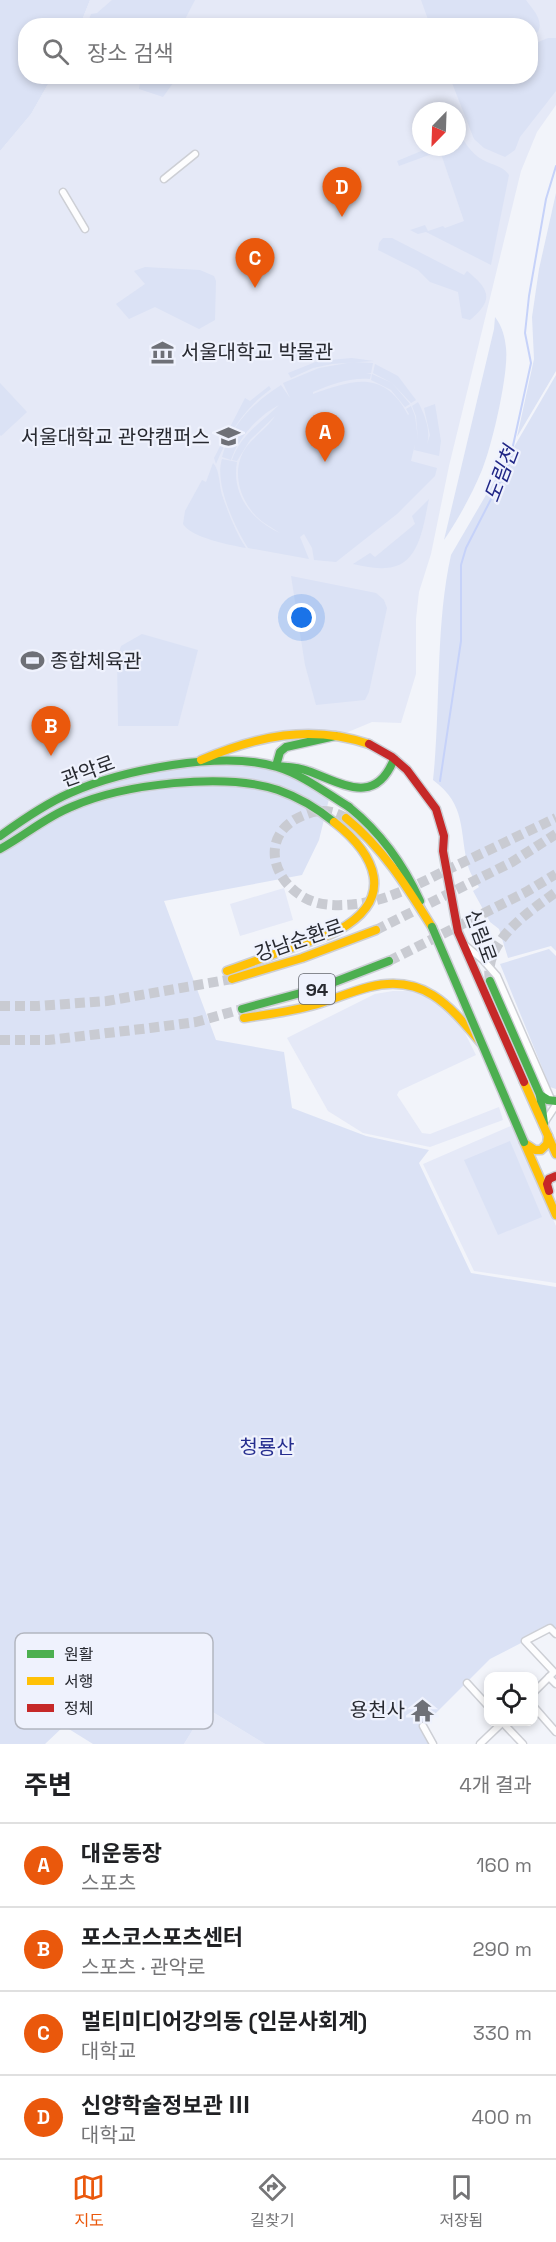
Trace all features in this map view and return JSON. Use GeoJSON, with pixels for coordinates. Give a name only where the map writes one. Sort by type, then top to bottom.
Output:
{"type":"FeatureCollection","features":[{"type":"Feature","properties":{"kind":"main road","name":"관악로"},"geometry":{"type":"LineString","coordinates":[[196,763],[221,751],[270,738],[301,733],[341,735],[369,744]]}},
{"type":"Feature","properties":{"kind":"main road"},"geometry":{"type":"LineString","coordinates":[[341,735],[286,747],[280,752],[276,766],[299,768],[342,787],[359,789],[371,786],[380,780],[390,770],[394,759]]}},
{"type":"Feature","properties":{"kind":"main road","name":"신림로"},"geometry":{"type":"LineString","coordinates":[[369,744],[407,770],[422,788],[440,818],[458,932],[556,1154]]}},
{"type":"Feature","properties":{"kind":"main road","name":"관악로"},"geometry":{"type":"LineString","coordinates":[[0,836],[39,809],[72,792],[114,776],[196,763],[239,761],[276,766],[349,807]]}},
{"type":"Feature","properties":{"kind":"main road","name":"강남순환로"},"geometry":{"type":"LineString","coordinates":[[0,849],[69,808],[97,798],[188,783],[233,783],[279,790],[332,819],[353,836],[368,854],[375,877],[374,891],[367,908],[353,922],[339,930],[230,975],[302,958],[376,930]]}},
{"type":"Feature","properties":{"kind":"main road","name":"신림로"},"geometry":{"type":"LineString","coordinates":[[349,807],[379,833],[411,880],[556,1215]]}},
{"type":"Feature","properties":{"kind":"main road"},"geometry":{"type":"LineString","coordinates":[[346,818],[368,836],[391,862],[432,927]]}},
{"type":"Feature","properties":{"kind":"main road","name":"94"},"geometry":{"type":"LineString","coordinates":[[389,961],[243,1014],[305,1007],[360,989],[392,983],[411,985],[443,1000],[484,1046]]}},
{"type":"Feature","properties":{"kind":"main road"},"geometry":{"type":"LineString","coordinates":[[490,981],[540,1095],[544,1123]]}},
{"type":"Feature","properties":{"kind":"main road"},"geometry":{"type":"LineString","coordinates":[[540,1095],[548,1100],[556,1100]]}},
{"type":"Feature","properties":{"kind":"main road"},"geometry":{"type":"LineString","coordinates":[[524,1142],[531,1149],[541,1150],[547,1144],[548,1136]]}},
{"type":"Feature","properties":{"kind":"main road"},"geometry":{"type":"LineString","coordinates":[[551,1204],[547,1184],[549,1179],[556,1176]]}},
{"type":"Feature","properties":{"kind":"street"},"geometry":{"type":"LineString","coordinates":[[164,179],[195,154]]}},
{"type":"Feature","properties":{"kind":"street"},"geometry":{"type":"LineString","coordinates":[[63,192],[85,229]]}},
{"type":"Feature","properties":{"kind":"street"},"geometry":{"type":"LineString","coordinates":[[464,945],[483,960],[497,976],[547,1094],[556,1100]]}},
{"type":"Feature","properties":{"kind":"street"},"geometry":{"type":"LineString","coordinates":[[544,1123],[556,1105]]}},
{"type":"Feature","properties":{"kind":"street"},"geometry":{"type":"LineString","coordinates":[[556,1634],[550,1628],[525,1641],[553,1673],[556,1684]]}},
{"type":"Feature","properties":{"kind":"street"},"geometry":{"type":"LineString","coordinates":[[538,1688],[553,1673]]}},
{"type":"Feature","properties":{"kind":"street"},"geometry":{"type":"LineString","coordinates":[[467,1683],[484,1701]]}},
{"type":"Feature","properties":{"kind":"street"},"geometry":{"type":"LineString","coordinates":[[538,1712],[556,1732]]}},
{"type":"Feature","properties":{"kind":"street"},"geometry":{"type":"LineString","coordinates":[[423,1726],[433,1744]]}},
{"type":"Feature","properties":{"kind":"street"},"geometry":{"type":"LineString","coordinates":[[480,1744],[499,1726]]}},
{"type":"Feature","properties":{"kind":"street"},"geometry":{"type":"LineString","coordinates":[[507,1726],[523,1744]]}},
{"type":"Feature","properties":{"kind":"shaded area","name":"서울대학교 관악캠퍼스"},"geometry":{"type":"Polygon","coordinates":[[[90,0],[556,0],[556,105],[537,132],[521,171],[449,466],[431,554],[419,592],[416,619],[416,674],[401,723],[372,722],[341,735],[270,738],[0,836],[0,151],[31,114],[48,84],[538,84],[538,18],[83,18],[90,0]]]}},
{"type":"Feature","properties":{"kind":"shaded area"},"geometry":{"type":"Polygon","coordinates":[[[284,888],[293,920],[240,936],[230,904],[284,888]]]}},
{"type":"Feature","properties":{"kind":"shaded area"},"geometry":{"type":"Polygon","coordinates":[[[413,991],[437,999],[458,1019],[476,1055],[399,1091],[397,1095],[422,1133],[430,1134],[499,1107],[503,1120],[430,1147],[363,1133],[328,1111],[287,1038],[375,994],[413,991]]]}},
{"type":"Feature","properties":{"kind":"shaded area"},"geometry":{"type":"Polygon","coordinates":[[[513,1125],[556,1226],[556,1283],[474,1271],[423,1164],[513,1125]]]}},
{"type":"Feature","properties":{"kind":"shaded area"},"geometry":{"type":"Polygon","coordinates":[[[213,1712],[265,1744],[184,1744],[193,1729],[213,1729],[213,1712]]]}},
{"type":"Feature","properties":{"kind":"green space"},"geometry":{"type":"Polygon","coordinates":[[[0,0],[90,0],[83,18],[18,18],[18,84],[48,84],[31,114],[0,151],[0,0]]]}},
{"type":"Feature","properties":{"kind":"green space"},"geometry":{"type":"Polygon","coordinates":[[[112,0],[195,0],[186,18],[90,18],[91,14],[97,13],[112,0]]]}},
{"type":"Feature","properties":{"kind":"green space"},"geometry":{"type":"Polygon","coordinates":[[[421,0],[526,0],[537,15],[540,23],[538,32],[538,18],[427,18],[421,0]]]}},
{"type":"Feature","properties":{"kind":"green space"},"geometry":{"type":"Polygon","coordinates":[[[556,38],[556,91],[520,137],[515,150],[505,157],[484,148],[474,139],[466,119],[466,102],[459,102],[452,84],[538,84],[538,42],[556,38]]]}},
{"type":"Feature","properties":{"kind":"green space"},"geometry":{"type":"Polygon","coordinates":[[[140,84],[172,84],[163,97],[139,89],[140,84]]]}},
{"type":"Feature","properties":{"kind":"green space"},"geometry":{"type":"Polygon","coordinates":[[[466,143],[474,154],[501,168],[509,175],[491,265],[426,232],[418,234],[410,230],[425,225],[428,231],[464,221],[442,156],[466,156],[466,143]]]}},
{"type":"Feature","properties":{"kind":"green space"},"geometry":{"type":"Polygon","coordinates":[[[412,155],[426,156],[399,166],[397,161],[412,155]]]}},
{"type":"Feature","properties":{"kind":"green space"},"geometry":{"type":"Polygon","coordinates":[[[556,193],[556,371],[517,437],[534,359],[532,317],[539,269],[556,193]]]}},
{"type":"Feature","properties":{"kind":"green space"},"geometry":{"type":"Polygon","coordinates":[[[383,238],[392,238],[464,275],[467,271],[480,283],[486,294],[486,300],[478,313],[470,320],[462,318],[458,292],[430,282],[418,270],[378,250],[383,238]]]}},
{"type":"Feature","properties":{"kind":"green space"},"geometry":{"type":"Polygon","coordinates":[[[145,267],[200,270],[214,276],[216,281],[215,320],[199,329],[155,307],[129,319],[116,304],[145,284],[134,271],[145,267]]]}},
{"type":"Feature","properties":{"kind":"green space"},"geometry":{"type":"Polygon","coordinates":[[[495,317],[504,336],[506,359],[495,427],[486,459],[470,497],[444,540],[494,329],[495,317]]]}},
{"type":"Feature","properties":{"kind":"green space"},"geometry":{"type":"Polygon","coordinates":[[[352,358],[374,361],[332,364],[313,368],[291,378],[288,373],[318,361],[352,358]]]}},
{"type":"Feature","properties":{"kind":"green space"},"geometry":{"type":"Polygon","coordinates":[[[353,362],[373,363],[371,373],[366,373],[371,374],[370,379],[340,382],[313,392],[313,394],[354,382],[378,384],[389,390],[399,400],[408,415],[406,409],[411,406],[415,416],[418,440],[416,416],[412,406],[418,402],[427,423],[427,444],[430,435],[424,408],[435,404],[441,441],[439,456],[414,450],[415,444],[411,461],[437,468],[435,476],[397,514],[336,562],[314,560],[312,548],[304,534],[300,537],[309,559],[248,548],[237,529],[223,492],[220,469],[222,459],[237,462],[237,485],[246,505],[261,521],[280,533],[260,519],[245,502],[238,474],[239,464],[247,446],[275,416],[250,440],[237,461],[232,460],[240,443],[279,405],[271,409],[250,428],[239,444],[234,452],[231,460],[222,457],[231,435],[253,407],[281,385],[290,398],[283,383],[319,368],[353,362]]]}},
{"type":"Feature","properties":{"kind":"green space"},"geometry":{"type":"Polygon","coordinates":[[[375,364],[398,376],[416,400],[411,403],[392,383],[373,373],[375,364]]]}},
{"type":"Feature","properties":{"kind":"green space"},"geometry":{"type":"Polygon","coordinates":[[[372,374],[392,383],[410,404],[405,407],[391,390],[371,380],[372,374]]]}},
{"type":"Feature","properties":{"kind":"green space"},"geometry":{"type":"Polygon","coordinates":[[[556,375],[556,951],[551,946],[508,958],[499,929],[490,922],[473,891],[479,887],[468,866],[457,809],[444,789],[433,780],[440,638],[451,555],[556,375]]]}},
{"type":"Feature","properties":{"kind":"green space"},"geometry":{"type":"Polygon","coordinates":[[[0,383],[27,412],[1,436],[0,435],[0,383]]]}},
{"type":"Feature","properties":{"kind":"green space"},"geometry":{"type":"Polygon","coordinates":[[[269,386],[271,389],[261,396],[238,422],[216,464],[214,458],[245,398],[250,401],[269,386]]]}},
{"type":"Feature","properties":{"kind":"green space"},"geometry":{"type":"Polygon","coordinates":[[[213,463],[227,508],[246,548],[203,537],[183,524],[185,511],[202,480],[206,482],[213,463]]]}},
{"type":"Feature","properties":{"kind":"green space"},"geometry":{"type":"Polygon","coordinates":[[[429,499],[418,543],[406,561],[397,566],[385,568],[353,564],[370,553],[375,557],[415,524],[412,516],[429,499]]]}},
{"type":"Feature","properties":{"kind":"green space"},"geometry":{"type":"Polygon","coordinates":[[[291,576],[376,593],[384,600],[387,608],[369,692],[365,700],[316,705],[305,665],[291,576]]]}},
{"type":"Feature","properties":{"kind":"green space"},"geometry":{"type":"Polygon","coordinates":[[[142,634],[198,650],[178,726],[118,726],[117,658],[121,646],[142,634]]]}},
{"type":"Feature","properties":{"kind":"green space","name":"청룡산"},"geometry":{"type":"Polygon","coordinates":[[[196,763],[259,763],[330,795],[319,840],[302,875],[164,901],[216,1040],[284,1052],[292,1108],[366,1136],[429,1150],[419,1163],[471,1273],[556,1287],[556,1634],[550,1628],[490,1659],[423,1726],[433,1744],[265,1744],[213,1712],[213,1633],[15,1633],[15,1729],[61,1729],[45,1744],[0,1744],[0,836],[72,792],[196,763]]]}},
{"type":"Feature","properties":{"kind":"green space"},"geometry":{"type":"Polygon","coordinates":[[[549,949],[556,956],[556,1089],[550,1087],[500,964],[549,949]]]}},
{"type":"Feature","properties":{"kind":"green space"},"geometry":{"type":"Polygon","coordinates":[[[510,1141],[542,1217],[498,1235],[464,1160],[510,1141]]]}},
{"type":"Feature","properties":{"kind":"green space","name":"청룡산"},"geometry":{"type":"Polygon","coordinates":[[[69,1729],[193,1729],[184,1744],[93,1744],[69,1729]]]}},
{"type":"Feature","properties":{"kind":"waterway","name":"도림천"},"geometry":{"type":"LineString","coordinates":[[440,781],[461,641],[461,565],[466,548],[509,464],[531,363],[525,333],[529,296],[546,199],[556,166]]}},
{"type":"Feature","properties":{"kind":"tunnel"},"geometry":{"type":"LineString","coordinates":[[346,818],[326,811],[307,814],[292,821],[282,831],[276,843],[277,868],[284,880],[307,899],[337,905],[381,899],[415,886],[556,818]]}},
{"type":"Feature","properties":{"kind":"tunnel"},"geometry":{"type":"LineString","coordinates":[[376,930],[512,862],[556,834]]}},
{"type":"Feature","properties":{"kind":"tunnel"},"geometry":{"type":"LineString","coordinates":[[389,961],[526,892],[556,874]]}},
{"type":"Feature","properties":{"kind":"tunnel"},"geometry":{"type":"LineString","coordinates":[[490,981],[490,967],[501,941],[521,918],[556,892]]}},
{"type":"Feature","properties":{"kind":"tunnel"},"geometry":{"type":"LineString","coordinates":[[0,1006],[107,1001],[232,979]]}},
{"type":"Feature","properties":{"kind":"tunnel"},"geometry":{"type":"LineString","coordinates":[[0,1040],[48,1040],[150,1028],[196,1022],[242,1009]]}},
{"type":"Feature","properties":{"kind":"traffic: fast"},"geometry":{"type":"LineString","coordinates":[[335,736],[286,747],[280,752],[276,766],[304,770],[357,788],[377,783],[386,774],[394,759]]}},
{"type":"Feature","properties":{"kind":"traffic: fast"},"geometry":{"type":"LineString","coordinates":[[0,836],[25,818],[70,793],[144,770],[201,762],[254,762],[287,770],[349,807]]}},
{"type":"Feature","properties":{"kind":"traffic: fast"},"geometry":{"type":"LineString","coordinates":[[0,849],[71,807],[118,792],[174,783],[230,782],[278,790],[308,804],[334,822]]}},
{"type":"Feature","properties":{"kind":"traffic: fast"},"geometry":{"type":"LineString","coordinates":[[349,807],[381,838],[406,874],[420,901]]}},
{"type":"Feature","properties":{"kind":"traffic: fast"},"geometry":{"type":"LineString","coordinates":[[432,927],[524,1142]]}},
{"type":"Feature","properties":{"kind":"traffic: fast"},"geometry":{"type":"LineString","coordinates":[[242,1009],[319,988],[389,961]]}},
{"type":"Feature","properties":{"kind":"traffic: fast"},"geometry":{"type":"LineString","coordinates":[[490,981],[540,1095],[544,1123]]}},
{"type":"Feature","properties":{"kind":"traffic: fast"},"geometry":{"type":"LineString","coordinates":[[540,1095],[548,1100],[556,1101]]}},
{"type":"Feature","properties":{"kind":"traffic: slow"},"geometry":{"type":"LineString","coordinates":[[201,760],[263,739],[284,736],[326,735],[369,744]]}},
{"type":"Feature","properties":{"kind":"traffic: slow"},"geometry":{"type":"LineString","coordinates":[[346,818],[383,855],[432,927]]}},
{"type":"Feature","properties":{"kind":"traffic: slow"},"geometry":{"type":"LineString","coordinates":[[227,971],[327,936],[357,918],[368,904],[374,890],[374,876],[369,862],[361,848],[334,822]]}},
{"type":"Feature","properties":{"kind":"traffic: slow"},"geometry":{"type":"LineString","coordinates":[[232,979],[302,958],[376,930]]}},
{"type":"Feature","properties":{"kind":"traffic: slow"},"geometry":{"type":"LineString","coordinates":[[244,1018],[302,1008],[369,987],[388,984],[405,985],[420,989],[446,1005],[481,1043]]}},
{"type":"Feature","properties":{"kind":"traffic: slow"},"geometry":{"type":"LineString","coordinates":[[524,1082],[556,1154]]}},
{"type":"Feature","properties":{"kind":"traffic: slow"},"geometry":{"type":"LineString","coordinates":[[526,1144],[535,1150],[541,1150],[547,1144],[548,1136]]}},
{"type":"Feature","properties":{"kind":"traffic: slow"},"geometry":{"type":"LineString","coordinates":[[524,1142],[556,1215]]}},
{"type":"Feature","properties":{"kind":"traffic: jam"},"geometry":{"type":"LineString","coordinates":[[369,744],[392,757],[407,770],[436,809],[444,836],[443,851],[458,932],[524,1082]]}},
{"type":"Feature","properties":{"kind":"traffic: jam"},"geometry":{"type":"LineString","coordinates":[[549,1191],[547,1184],[549,1179],[556,1176]]}},
{"type":"Feature","properties":{"kind":"place","name":"신양학술정보관 Ⅲ"},"geometry":{"type":"Point","coordinates":[342,217]}},
{"type":"Feature","properties":{"kind":"place","name":"멀티미디어강의동 (인문사회계)"},"geometry":{"type":"Point","coordinates":[255,288]}},
{"type":"Feature","properties":{"kind":"place","name":"서울대학교 박물관"},"geometry":{"type":"Point","coordinates":[163,352]}},
{"type":"Feature","properties":{"kind":"place","name":"서울대학교 관악캠퍼스"},"geometry":{"type":"Point","coordinates":[228,437]}},
{"type":"Feature","properties":{"kind":"place","name":"대운동장"},"geometry":{"type":"Point","coordinates":[325,462]}},
{"type":"Feature","properties":{"kind":"place","name":"종합체육관"},"geometry":{"type":"Point","coordinates":[32,661]}},
{"type":"Feature","properties":{"kind":"place","name":"포스코스포츠센터"},"geometry":{"type":"Point","coordinates":[51,756]}},
{"type":"Feature","properties":{"kind":"place","name":"용천사"},"geometry":{"type":"Point","coordinates":[423,1710]}}]}
